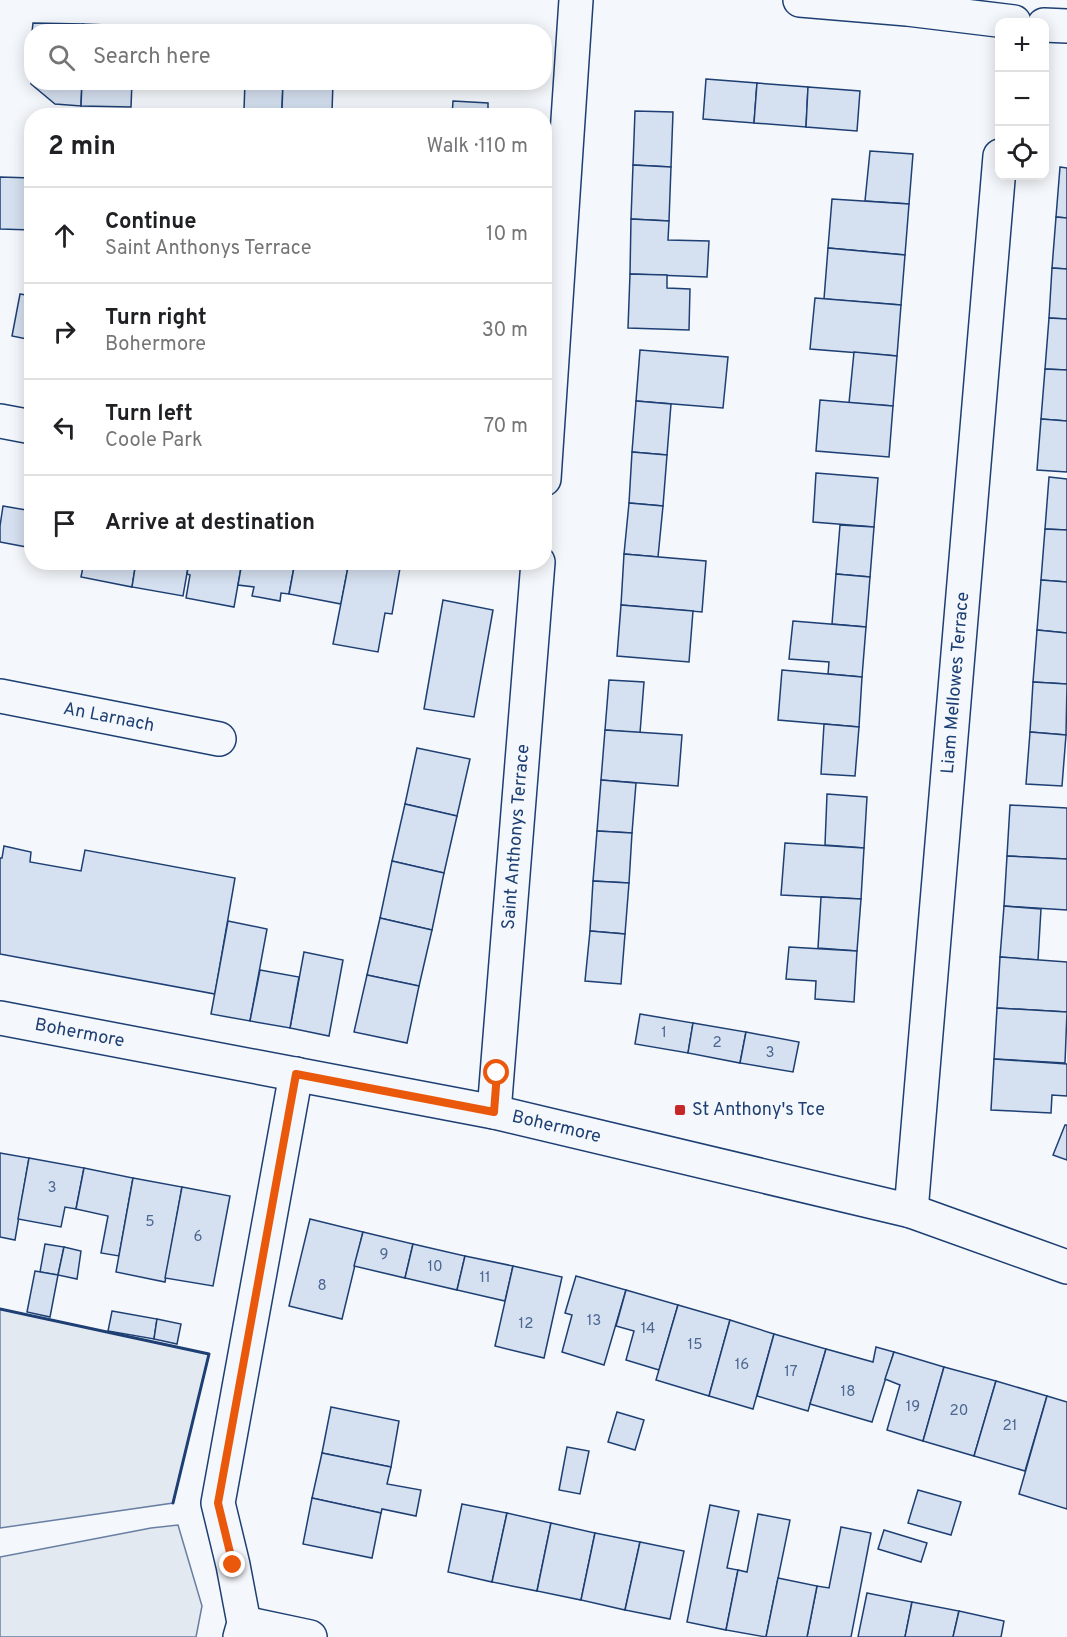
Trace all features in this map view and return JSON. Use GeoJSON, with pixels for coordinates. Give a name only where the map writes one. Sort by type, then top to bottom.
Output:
{"type":"FeatureCollection","features":[{"type":"Feature","properties":{"kind":"street"},"geometry":{"type":"LineString","coordinates":[[552,359],[576,0]]}},
{"type":"Feature","properties":{"kind":"street"},"geometry":{"type":"LineString","coordinates":[[800,0],[907,9],[995,20]]}},
{"type":"Feature","properties":{"kind":"street"},"geometry":{"type":"LineString","coordinates":[[1049,25],[1067,26]]}},
{"type":"Feature","properties":{"kind":"street","name":"Liam Mellowes Terrace"},"geometry":{"type":"LineString","coordinates":[[911,1211],[997,180]]}},
{"type":"Feature","properties":{"kind":"street"},"geometry":{"type":"LineString","coordinates":[[0,421],[24,426]]}},
{"type":"Feature","properties":{"kind":"street","name":"Saint Anthonys Terrace"},"geometry":{"type":"LineString","coordinates":[[494,1112],[537,570]]}},
{"type":"Feature","properties":{"kind":"street","name":"An Larnach"},"geometry":{"type":"LineString","coordinates":[[0,696],[219,739]]}},
{"type":"Feature","properties":{"kind":"street","name":"Bohermore"},"geometry":{"type":"LineString","coordinates":[[0,1018],[494,1112],[911,1211],[1067,1267]]}},
{"type":"Feature","properties":{"kind":"street"},"geometry":{"type":"LineString","coordinates":[[296,1074],[218,1503],[233,1565],[242,1630],[310,1637]]}},
{"type":"Feature","properties":{"kind":"shaded area"},"geometry":{"type":"Polygon","coordinates":[[[0,1309],[209,1354],[173,1503],[0,1528],[0,1309]]]}},
{"type":"Feature","properties":{"kind":"shaded area"},"geometry":{"type":"Polygon","coordinates":[[[178,1525],[202,1606],[196,1637],[0,1637],[0,1557],[151,1528],[178,1525]]]}},
{"type":"Feature","properties":{"kind":"building"},"geometry":{"type":"Polygon","coordinates":[[[33,23],[83,24],[33,24],[33,23]]]}},
{"type":"Feature","properties":{"kind":"building"},"geometry":{"type":"Polygon","coordinates":[[[706,79],[757,83],[754,123],[703,119],[706,79]]]}},
{"type":"Feature","properties":{"kind":"building"},"geometry":{"type":"Polygon","coordinates":[[[757,83],[808,87],[806,127],[754,123],[757,83]]]}},
{"type":"Feature","properties":{"kind":"building"},"geometry":{"type":"Polygon","coordinates":[[[808,87],[860,91],[857,131],[806,127],[808,87]]]}},
{"type":"Feature","properties":{"kind":"building"},"geometry":{"type":"Polygon","coordinates":[[[38,90],[82,90],[81,106],[55,104],[38,90]]]}},
{"type":"Feature","properties":{"kind":"building"},"geometry":{"type":"Polygon","coordinates":[[[82,90],[132,90],[131,107],[81,106],[82,90]]]}},
{"type":"Feature","properties":{"kind":"building"},"geometry":{"type":"Polygon","coordinates":[[[245,90],[283,90],[282,108],[244,108],[245,90]]]}},
{"type":"Feature","properties":{"kind":"building"},"geometry":{"type":"Polygon","coordinates":[[[283,90],[333,90],[332,108],[282,108],[283,90]]]}},
{"type":"Feature","properties":{"kind":"building"},"geometry":{"type":"Polygon","coordinates":[[[453,101],[488,103],[488,108],[453,108],[453,101]]]}},
{"type":"Feature","properties":{"kind":"building"},"geometry":{"type":"Polygon","coordinates":[[[635,111],[673,112],[671,167],[633,165],[635,111]]]}},
{"type":"Feature","properties":{"kind":"building"},"geometry":{"type":"Polygon","coordinates":[[[870,151],[913,154],[909,204],[865,201],[870,151]]]}},
{"type":"Feature","properties":{"kind":"building"},"geometry":{"type":"Polygon","coordinates":[[[633,165],[671,167],[669,221],[631,219],[633,165]]]}},
{"type":"Feature","properties":{"kind":"building"},"geometry":{"type":"Polygon","coordinates":[[[1060,167],[1067,168],[1067,218],[1056,217],[1060,167]]]}},
{"type":"Feature","properties":{"kind":"building"},"geometry":{"type":"Polygon","coordinates":[[[0,177],[24,178],[24,230],[0,229],[0,177]]]}},
{"type":"Feature","properties":{"kind":"building"},"geometry":{"type":"Polygon","coordinates":[[[832,199],[909,204],[905,255],[828,248],[832,199]]]}},
{"type":"Feature","properties":{"kind":"building"},"geometry":{"type":"Polygon","coordinates":[[[1056,217],[1067,218],[1067,269],[1052,268],[1056,217]]]}},
{"type":"Feature","properties":{"kind":"building"},"geometry":{"type":"Polygon","coordinates":[[[631,219],[669,221],[668,240],[709,241],[707,277],[630,274],[631,219]]]}},
{"type":"Feature","properties":{"kind":"building"},"geometry":{"type":"Polygon","coordinates":[[[828,248],[905,255],[901,305],[824,299],[828,248]]]}},
{"type":"Feature","properties":{"kind":"building"},"geometry":{"type":"Polygon","coordinates":[[[1052,268],[1067,269],[1067,319],[1049,318],[1052,268]]]}},
{"type":"Feature","properties":{"kind":"building"},"geometry":{"type":"Polygon","coordinates":[[[630,274],[667,275],[667,288],[690,289],[689,330],[628,328],[630,274]]]}},
{"type":"Feature","properties":{"kind":"building"},"geometry":{"type":"Polygon","coordinates":[[[20,294],[24,295],[24,338],[12,336],[20,294]]]}},
{"type":"Feature","properties":{"kind":"building"},"geometry":{"type":"Polygon","coordinates":[[[815,298],[901,305],[897,356],[810,349],[815,298]]]}},
{"type":"Feature","properties":{"kind":"building"},"geometry":{"type":"Polygon","coordinates":[[[1049,318],[1067,319],[1067,370],[1045,369],[1049,318]]]}},
{"type":"Feature","properties":{"kind":"building"},"geometry":{"type":"Polygon","coordinates":[[[640,350],[728,357],[723,408],[636,401],[640,350]]]}},
{"type":"Feature","properties":{"kind":"building"},"geometry":{"type":"Polygon","coordinates":[[[854,352],[897,356],[893,406],[849,403],[854,352]]]}},
{"type":"Feature","properties":{"kind":"building"},"geometry":{"type":"Polygon","coordinates":[[[1045,369],[1067,370],[1067,421],[1041,419],[1045,369]]]}},
{"type":"Feature","properties":{"kind":"building"},"geometry":{"type":"Polygon","coordinates":[[[820,400],[893,406],[889,457],[816,451],[820,400]]]}},
{"type":"Feature","properties":{"kind":"building"},"geometry":{"type":"Polygon","coordinates":[[[636,401],[671,404],[667,455],[632,452],[636,401]]]}},
{"type":"Feature","properties":{"kind":"building"},"geometry":{"type":"Polygon","coordinates":[[[1041,419],[1067,421],[1067,472],[1037,470],[1041,419]]]}},
{"type":"Feature","properties":{"kind":"building"},"geometry":{"type":"Polygon","coordinates":[[[632,452],[667,455],[663,506],[629,503],[632,452]]]}},
{"type":"Feature","properties":{"kind":"building"},"geometry":{"type":"Polygon","coordinates":[[[816,473],[878,478],[874,527],[813,522],[816,473]]]}},
{"type":"Feature","properties":{"kind":"building"},"geometry":{"type":"Polygon","coordinates":[[[1049,477],[1067,479],[1067,530],[1045,529],[1049,477]]]}},
{"type":"Feature","properties":{"kind":"building"},"geometry":{"type":"Polygon","coordinates":[[[629,503],[663,506],[658,557],[624,554],[629,503]]]}},
{"type":"Feature","properties":{"kind":"building"},"geometry":{"type":"Polygon","coordinates":[[[3,506],[24,510],[24,546],[0,542],[3,506]]]}},
{"type":"Feature","properties":{"kind":"building"},"geometry":{"type":"Polygon","coordinates":[[[840,525],[874,527],[870,577],[836,574],[840,525]]]}},
{"type":"Feature","properties":{"kind":"building"},"geometry":{"type":"Polygon","coordinates":[[[1045,529],[1067,530],[1067,582],[1041,580],[1045,529]]]}},
{"type":"Feature","properties":{"kind":"building"},"geometry":{"type":"Polygon","coordinates":[[[624,554],[706,561],[702,612],[621,605],[624,554]]]}},
{"type":"Feature","properties":{"kind":"building"},"geometry":{"type":"Polygon","coordinates":[[[82,570],[135,570],[132,587],[81,577],[82,570]]]}},
{"type":"Feature","properties":{"kind":"building"},"geometry":{"type":"Polygon","coordinates":[[[135,570],[188,570],[183,596],[132,587],[135,570]]]}},
{"type":"Feature","properties":{"kind":"building"},"geometry":{"type":"Polygon","coordinates":[[[188,570],[241,570],[234,607],[186,598],[190,575],[187,574],[188,570]]]}},
{"type":"Feature","properties":{"kind":"building"},"geometry":{"type":"Polygon","coordinates":[[[241,570],[294,570],[289,594],[281,593],[280,601],[252,596],[254,587],[238,585],[241,570]]]}},
{"type":"Feature","properties":{"kind":"building"},"geometry":{"type":"Polygon","coordinates":[[[294,570],[347,570],[341,604],[289,594],[294,570]]]}},
{"type":"Feature","properties":{"kind":"building"},"geometry":{"type":"Polygon","coordinates":[[[347,570],[400,570],[392,614],[385,613],[378,652],[333,644],[347,570]]]}},
{"type":"Feature","properties":{"kind":"building"},"geometry":{"type":"Polygon","coordinates":[[[836,574],[870,577],[866,627],[832,624],[836,574]]]}},
{"type":"Feature","properties":{"kind":"building"},"geometry":{"type":"Polygon","coordinates":[[[1041,580],[1067,582],[1067,633],[1037,630],[1041,580]]]}},
{"type":"Feature","properties":{"kind":"building"},"geometry":{"type":"Polygon","coordinates":[[[443,600],[493,610],[474,717],[424,709],[443,600]]]}},
{"type":"Feature","properties":{"kind":"building"},"geometry":{"type":"Polygon","coordinates":[[[621,605],[693,611],[689,662],[617,656],[621,605]]]}},
{"type":"Feature","properties":{"kind":"building"},"geometry":{"type":"Polygon","coordinates":[[[793,621],[866,627],[862,677],[828,674],[829,662],[789,659],[793,621]]]}},
{"type":"Feature","properties":{"kind":"building"},"geometry":{"type":"Polygon","coordinates":[[[1037,630],[1067,633],[1067,684],[1033,682],[1037,630]]]}},
{"type":"Feature","properties":{"kind":"building"},"geometry":{"type":"Polygon","coordinates":[[[782,670],[862,677],[859,727],[778,720],[782,670]]]}},
{"type":"Feature","properties":{"kind":"building"},"geometry":{"type":"Polygon","coordinates":[[[609,680],[644,682],[640,733],[605,730],[609,680]]]}},
{"type":"Feature","properties":{"kind":"building"},"geometry":{"type":"Polygon","coordinates":[[[1033,682],[1067,684],[1066,735],[1030,732],[1033,682]]]}},
{"type":"Feature","properties":{"kind":"building"},"geometry":{"type":"Polygon","coordinates":[[[824,724],[859,727],[855,776],[821,774],[824,724]]]}},
{"type":"Feature","properties":{"kind":"building"},"geometry":{"type":"Polygon","coordinates":[[[605,730],[682,735],[678,786],[601,780],[605,730]]]}},
{"type":"Feature","properties":{"kind":"building"},"geometry":{"type":"Polygon","coordinates":[[[1030,732],[1066,735],[1062,786],[1026,784],[1030,732]]]}},
{"type":"Feature","properties":{"kind":"building"},"geometry":{"type":"Polygon","coordinates":[[[417,748],[470,759],[457,816],[405,804],[417,748]]]}},
{"type":"Feature","properties":{"kind":"building"},"geometry":{"type":"Polygon","coordinates":[[[601,780],[636,783],[632,833],[597,831],[601,780]]]}},
{"type":"Feature","properties":{"kind":"building"},"geometry":{"type":"Polygon","coordinates":[[[827,794],[867,797],[864,848],[825,845],[827,794]]]}},
{"type":"Feature","properties":{"kind":"building"},"geometry":{"type":"Polygon","coordinates":[[[405,804],[457,816],[444,873],[392,861],[405,804]]]}},
{"type":"Feature","properties":{"kind":"building"},"geometry":{"type":"Polygon","coordinates":[[[1010,805],[1067,808],[1067,859],[1007,856],[1010,805]]]}},
{"type":"Feature","properties":{"kind":"building"},"geometry":{"type":"Polygon","coordinates":[[[597,831],[632,833],[629,883],[593,881],[597,831]]]}},
{"type":"Feature","properties":{"kind":"building"},"geometry":{"type":"Polygon","coordinates":[[[785,843],[864,848],[861,899],[781,895],[785,843]]]}},
{"type":"Feature","properties":{"kind":"building"},"geometry":{"type":"Polygon","coordinates":[[[4,846],[31,852],[30,862],[81,871],[85,850],[235,878],[215,994],[0,954],[0,858],[2,858],[4,846]]]}},
{"type":"Feature","properties":{"kind":"building"},"geometry":{"type":"Polygon","coordinates":[[[1007,856],[1067,859],[1067,910],[1004,906],[1007,856]]]}},
{"type":"Feature","properties":{"kind":"building"},"geometry":{"type":"Polygon","coordinates":[[[392,861],[444,873],[432,930],[380,918],[392,861]]]}},
{"type":"Feature","properties":{"kind":"building"},"geometry":{"type":"Polygon","coordinates":[[[593,881],[629,883],[625,934],[590,931],[593,881]]]}},
{"type":"Feature","properties":{"kind":"building"},"geometry":{"type":"Polygon","coordinates":[[[821,897],[861,899],[857,951],[818,948],[821,897]]]}},
{"type":"Feature","properties":{"kind":"building"},"geometry":{"type":"Polygon","coordinates":[[[1004,906],[1041,909],[1038,960],[1000,957],[1004,906]]]}},
{"type":"Feature","properties":{"kind":"building"},"geometry":{"type":"Polygon","coordinates":[[[380,918],[432,930],[419,986],[367,975],[380,918]]]}},
{"type":"Feature","properties":{"kind":"building"},"geometry":{"type":"Polygon","coordinates":[[[228,921],[267,929],[250,1021],[211,1014],[228,921]]]}},
{"type":"Feature","properties":{"kind":"building"},"geometry":{"type":"Polygon","coordinates":[[[590,931],[625,934],[621,984],[585,981],[590,931]]]}},
{"type":"Feature","properties":{"kind":"building"},"geometry":{"type":"Polygon","coordinates":[[[789,947],[857,951],[854,1002],[815,999],[816,981],[786,979],[789,947]]]}},
{"type":"Feature","properties":{"kind":"building"},"geometry":{"type":"Polygon","coordinates":[[[304,952],[343,960],[329,1036],[290,1028],[304,952]]]}},
{"type":"Feature","properties":{"kind":"building"},"geometry":{"type":"Polygon","coordinates":[[[1000,957],[1067,962],[1067,1012],[997,1008],[1000,957]]]}},
{"type":"Feature","properties":{"kind":"building"},"geometry":{"type":"Polygon","coordinates":[[[260,970],[299,977],[290,1028],[250,1021],[260,970]]]}},
{"type":"Feature","properties":{"kind":"building"},"geometry":{"type":"Polygon","coordinates":[[[367,975],[419,986],[407,1043],[354,1032],[367,975]]]}},
{"type":"Feature","properties":{"kind":"building"},"geometry":{"type":"Polygon","coordinates":[[[997,1008],[1067,1012],[1065,1063],[994,1059],[997,1008]]]}},
{"type":"Feature","properties":{"kind":"building"},"geometry":{"type":"Polygon","coordinates":[[[640,1014],[693,1023],[688,1053],[635,1044],[640,1014]]]}},
{"type":"Feature","properties":{"kind":"building"},"geometry":{"type":"Polygon","coordinates":[[[693,1023],[746,1032],[740,1063],[688,1053],[693,1023]]]}},
{"type":"Feature","properties":{"kind":"building"},"geometry":{"type":"Polygon","coordinates":[[[746,1032],[799,1042],[793,1072],[740,1063],[746,1032]]]}},
{"type":"Feature","properties":{"kind":"building"},"geometry":{"type":"Polygon","coordinates":[[[994,1059],[1067,1064],[1067,1096],[1052,1095],[1051,1113],[991,1110],[994,1059]]]}},
{"type":"Feature","properties":{"kind":"building"},"geometry":{"type":"Polygon","coordinates":[[[1065,1125],[1067,1125],[1067,1160],[1053,1155],[1065,1125]]]}},
{"type":"Feature","properties":{"kind":"building"},"geometry":{"type":"Polygon","coordinates":[[[0,1153],[29,1158],[15,1240],[0,1237],[0,1153]]]}},
{"type":"Feature","properties":{"kind":"building"},"geometry":{"type":"Polygon","coordinates":[[[29,1158],[84,1168],[76,1209],[65,1207],[61,1227],[18,1219],[29,1158]]]}},
{"type":"Feature","properties":{"kind":"building"},"geometry":{"type":"Polygon","coordinates":[[[84,1168],[133,1178],[119,1256],[101,1253],[108,1216],[76,1209],[84,1168]]]}},
{"type":"Feature","properties":{"kind":"building"},"geometry":{"type":"Polygon","coordinates":[[[133,1178],[182,1187],[165,1282],[116,1272],[133,1178]]]}},
{"type":"Feature","properties":{"kind":"building"},"geometry":{"type":"Polygon","coordinates":[[[182,1187],[230,1196],[213,1286],[165,1278],[182,1187]]]}},
{"type":"Feature","properties":{"kind":"building"},"geometry":{"type":"Polygon","coordinates":[[[310,1219],[363,1232],[342,1319],[289,1306],[310,1219]]]}},
{"type":"Feature","properties":{"kind":"building"},"geometry":{"type":"Polygon","coordinates":[[[363,1232],[413,1244],[405,1278],[354,1266],[363,1232]]]}},
{"type":"Feature","properties":{"kind":"building"},"geometry":{"type":"Polygon","coordinates":[[[45,1244],[64,1247],[58,1275],[40,1272],[45,1244]]]}},
{"type":"Feature","properties":{"kind":"building"},"geometry":{"type":"Polygon","coordinates":[[[413,1244],[465,1256],[457,1290],[405,1278],[413,1244]]]}},
{"type":"Feature","properties":{"kind":"building"},"geometry":{"type":"Polygon","coordinates":[[[64,1247],[81,1251],[77,1279],[58,1275],[64,1247]]]}},
{"type":"Feature","properties":{"kind":"building"},"geometry":{"type":"Polygon","coordinates":[[[465,1256],[513,1266],[505,1301],[457,1290],[465,1256]]]}},
{"type":"Feature","properties":{"kind":"building"},"geometry":{"type":"Polygon","coordinates":[[[513,1266],[562,1277],[544,1358],[495,1346],[513,1266]]]}},
{"type":"Feature","properties":{"kind":"building"},"geometry":{"type":"Polygon","coordinates":[[[35,1271],[58,1275],[50,1317],[27,1312],[35,1271]]]}},
{"type":"Feature","properties":{"kind":"building"},"geometry":{"type":"Polygon","coordinates":[[[576,1276],[626,1290],[604,1365],[562,1352],[572,1315],[565,1313],[576,1276]]]}},
{"type":"Feature","properties":{"kind":"building"},"geometry":{"type":"Polygon","coordinates":[[[626,1290],[678,1305],[659,1370],[626,1360],[634,1331],[616,1326],[626,1290]]]}},
{"type":"Feature","properties":{"kind":"building"},"geometry":{"type":"Polygon","coordinates":[[[678,1305],[730,1320],[709,1396],[656,1380],[678,1305]]]}},
{"type":"Feature","properties":{"kind":"building"},"geometry":{"type":"Polygon","coordinates":[[[112,1311],[157,1319],[154,1339],[108,1331],[112,1311]]]}},
{"type":"Feature","properties":{"kind":"building"},"geometry":{"type":"Polygon","coordinates":[[[157,1319],[181,1324],[177,1344],[154,1339],[157,1319]]]}},
{"type":"Feature","properties":{"kind":"building"},"geometry":{"type":"Polygon","coordinates":[[[730,1320],[774,1334],[753,1409],[709,1396],[730,1320]]]}},
{"type":"Feature","properties":{"kind":"building"},"geometry":{"type":"Polygon","coordinates":[[[774,1334],[826,1349],[808,1411],[757,1396],[774,1334]]]}},
{"type":"Feature","properties":{"kind":"building"},"geometry":{"type":"Polygon","coordinates":[[[876,1347],[894,1352],[872,1422],[810,1404],[826,1349],[873,1362],[876,1347]]]}},
{"type":"Feature","properties":{"kind":"building"},"geometry":{"type":"Polygon","coordinates":[[[894,1352],[944,1367],[923,1441],[887,1430],[900,1385],[885,1379],[894,1352]]]}},
{"type":"Feature","properties":{"kind":"building"},"geometry":{"type":"Polygon","coordinates":[[[944,1367],[996,1381],[974,1456],[923,1441],[944,1367]]]}},
{"type":"Feature","properties":{"kind":"building"},"geometry":{"type":"Polygon","coordinates":[[[996,1381],[1047,1396],[1025,1471],[974,1456],[996,1381]]]}},
{"type":"Feature","properties":{"kind":"building"},"geometry":{"type":"Polygon","coordinates":[[[1047,1396],[1067,1402],[1067,1509],[1019,1494],[1047,1396]]]}},
{"type":"Feature","properties":{"kind":"building"},"geometry":{"type":"Polygon","coordinates":[[[331,1407],[399,1421],[391,1467],[322,1453],[331,1407]]]}},
{"type":"Feature","properties":{"kind":"building"},"geometry":{"type":"Polygon","coordinates":[[[617,1412],[644,1420],[635,1450],[608,1442],[617,1412]]]}},
{"type":"Feature","properties":{"kind":"building"},"geometry":{"type":"Polygon","coordinates":[[[567,1447],[589,1451],[580,1494],[559,1490],[567,1447]]]}},
{"type":"Feature","properties":{"kind":"building"},"geometry":{"type":"Polygon","coordinates":[[[322,1453],[391,1467],[387,1484],[421,1490],[416,1516],[382,1509],[381,1513],[312,1498],[322,1453]]]}},
{"type":"Feature","properties":{"kind":"building"},"geometry":{"type":"Polygon","coordinates":[[[918,1490],[961,1502],[951,1535],[908,1523],[918,1490]]]}},
{"type":"Feature","properties":{"kind":"building"},"geometry":{"type":"Polygon","coordinates":[[[312,1498],[381,1513],[372,1558],[303,1544],[312,1498]]]}},
{"type":"Feature","properties":{"kind":"building"},"geometry":{"type":"Polygon","coordinates":[[[462,1504],[507,1513],[492,1582],[448,1572],[462,1504]]]}},
{"type":"Feature","properties":{"kind":"building"},"geometry":{"type":"Polygon","coordinates":[[[710,1505],[739,1511],[727,1568],[738,1570],[726,1630],[687,1622],[710,1505]]]}},
{"type":"Feature","properties":{"kind":"building"},"geometry":{"type":"Polygon","coordinates":[[[507,1513],[551,1523],[537,1591],[492,1582],[507,1513]]]}},
{"type":"Feature","properties":{"kind":"building"},"geometry":{"type":"Polygon","coordinates":[[[758,1514],[790,1520],[766,1637],[726,1630],[738,1570],[747,1572],[758,1514]]]}},
{"type":"Feature","properties":{"kind":"building"},"geometry":{"type":"Polygon","coordinates":[[[551,1523],[595,1533],[581,1600],[537,1591],[551,1523]]]}},
{"type":"Feature","properties":{"kind":"building"},"geometry":{"type":"Polygon","coordinates":[[[841,1527],[871,1533],[851,1637],[807,1637],[817,1586],[829,1588],[841,1527]]]}},
{"type":"Feature","properties":{"kind":"building"},"geometry":{"type":"Polygon","coordinates":[[[884,1530],[927,1543],[921,1562],[878,1549],[884,1530]]]}},
{"type":"Feature","properties":{"kind":"building"},"geometry":{"type":"Polygon","coordinates":[[[595,1533],[640,1542],[625,1610],[581,1600],[595,1533]]]}},
{"type":"Feature","properties":{"kind":"building"},"geometry":{"type":"Polygon","coordinates":[[[640,1542],[684,1551],[670,1619],[625,1610],[640,1542]]]}},
{"type":"Feature","properties":{"kind":"building"},"geometry":{"type":"Polygon","coordinates":[[[778,1578],[817,1586],[807,1637],[766,1637],[778,1578]]]}},
{"type":"Feature","properties":{"kind":"building"},"geometry":{"type":"Polygon","coordinates":[[[867,1593],[912,1602],[905,1637],[858,1637],[867,1593]]]}},
{"type":"Feature","properties":{"kind":"building"},"geometry":{"type":"Polygon","coordinates":[[[912,1602],[959,1611],[953,1637],[905,1637],[912,1602]]]}},
{"type":"Feature","properties":{"kind":"building"},"geometry":{"type":"Polygon","coordinates":[[[959,1611],[1004,1621],[1001,1637],[953,1637],[959,1611]]]}},
{"type":"Feature","properties":{"kind":"wall"},"geometry":{"type":"LineString","coordinates":[[0,1309],[209,1354],[173,1503]]}},
{"type":"Feature","properties":{"kind":"place","name":"St Anthony's Tce"},"geometry":{"type":"Point","coordinates":[680,1110]}},
{"type":"Feature","properties":{"kind":"route"},"geometry":{"type":"LineString","coordinates":[[233,1565],[218,1503],[296,1074],[494,1112],[497,1073]]}}]}
